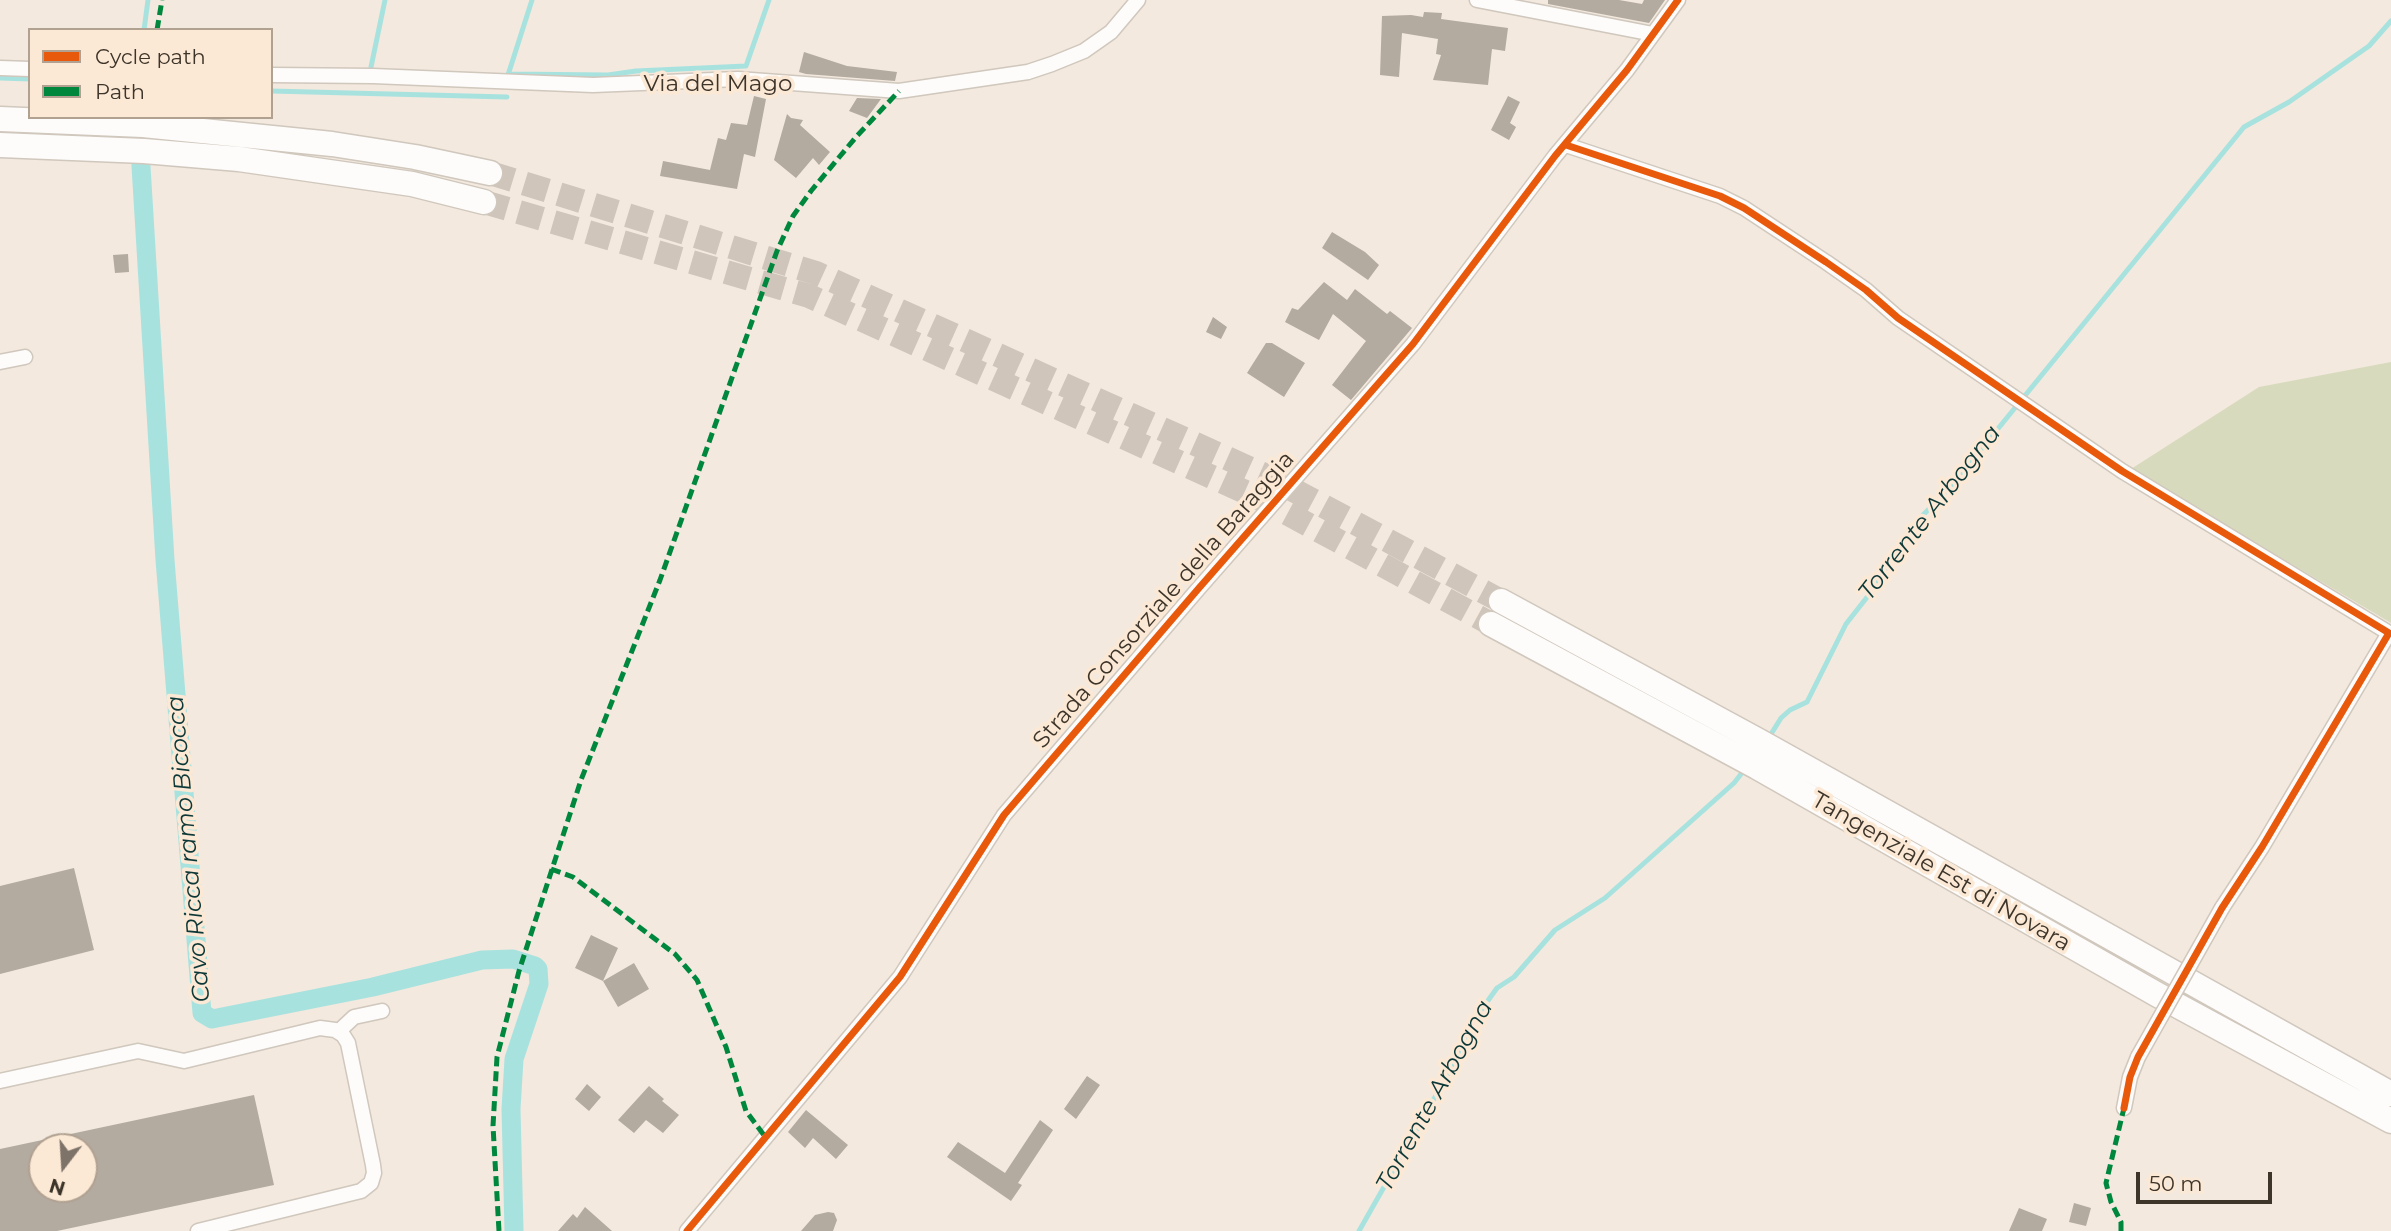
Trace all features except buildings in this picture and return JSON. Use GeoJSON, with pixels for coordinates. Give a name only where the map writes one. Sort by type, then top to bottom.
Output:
{"type":"FeatureCollection","features":[{"type":"Feature","properties":{"kind":"highway"},"geometry":{"type":"LineString","coordinates":[[0,119],[143,125],[332,144],[415,157],[490,173]]}},
{"type":"Feature","properties":{"kind":"highway"},"geometry":{"type":"LineString","coordinates":[[0,145],[144,151],[239,159],[412,184],[484,202]]}},
{"type":"Feature","properties":{"kind":"highway","name":"Tangenziale Est di Novara"},"geometry":{"type":"LineString","coordinates":[[1501,601],[2158,995],[2391,1121]]}},
{"type":"Feature","properties":{"kind":"highway","name":"Tangenziale Est di Novara"},"geometry":{"type":"LineString","coordinates":[[1491,624],[1757,754],[2391,1094]]}},
{"type":"Feature","properties":{"kind":"street","name":"Via del Mago"},"geometry":{"type":"LineString","coordinates":[[273,75],[373,76],[593,85],[738,79],[899,91],[1028,72],[1052,64],[1084,51],[1111,32],[1138,0]]}},
{"type":"Feature","properties":{"kind":"street"},"geometry":{"type":"LineString","coordinates":[[1477,0],[1653,34]]}},
{"type":"Feature","properties":{"kind":"street","name":"Strada Consorziale della Baraggia"},"geometry":{"type":"LineString","coordinates":[[687,1231],[900,977],[1004,815],[1199,587],[1413,344],[1627,70],[1678,0]]}},
{"type":"Feature","properties":{"kind":"street"},"geometry":{"type":"LineString","coordinates":[[0,68],[28,69]]}},
{"type":"Feature","properties":{"kind":"street"},"geometry":{"type":"LineString","coordinates":[[1566,145],[1720,196],[1745,208],[1866,290],[1898,318],[2122,471],[2389,634],[2262,847],[2222,908],[2138,1057],[2130,1077],[2124,1108]]}},
{"type":"Feature","properties":{"kind":"street"},"geometry":{"type":"LineString","coordinates":[[0,362],[25,357]]}},
{"type":"Feature","properties":{"kind":"street"},"geometry":{"type":"LineString","coordinates":[[338,1032],[354,1017],[382,1012]]}},
{"type":"Feature","properties":{"kind":"street"},"geometry":{"type":"LineString","coordinates":[[0,1081],[138,1051],[184,1061],[320,1028],[338,1032],[348,1044],[373,1165],[371,1183],[362,1191],[198,1231]]}},
{"type":"Feature","properties":{"kind":"green space"},"geometry":{"type":"Polygon","coordinates":[[[2391,362],[2391,623],[2131,469],[2259,387],[2391,362]]]}},
{"type":"Feature","properties":{"kind":"waterway"},"geometry":{"type":"LineString","coordinates":[[144,28],[148,0]]}},
{"type":"Feature","properties":{"kind":"waterway"},"geometry":{"type":"LineString","coordinates":[[371,67],[385,0]]}},
{"type":"Feature","properties":{"kind":"waterway"},"geometry":{"type":"LineString","coordinates":[[508,75],[532,0]]}},
{"type":"Feature","properties":{"kind":"waterway"},"geometry":{"type":"LineString","coordinates":[[508,74],[608,75],[636,71],[746,66],[769,0]]}},
{"type":"Feature","properties":{"kind":"waterway","name":"Torrente Arbogna"},"geometry":{"type":"LineString","coordinates":[[1768,739],[1781,718],[1807,702],[1846,624],[1875,587],[1903,540],[1948,490],[2244,127],[2289,102],[2369,46],[2391,21]]}},
{"type":"Feature","properties":{"kind":"waterway"},"geometry":{"type":"LineString","coordinates":[[0,78],[28,79]]}},
{"type":"Feature","properties":{"kind":"waterway"},"geometry":{"type":"LineString","coordinates":[[273,91],[507,97]]}},
{"type":"Feature","properties":{"kind":"waterway","name":"Cavo Ricca ramo Bicocca"},"geometry":{"type":"LineString","coordinates":[[138,119],[165,560],[202,1013],[212,1019],[373,987],[482,960],[513,959],[535,966],[538,969],[539,984],[514,1059],[511,1109],[514,1231]]}},
{"type":"Feature","properties":{"kind":"waterway","name":"Torrente Arbogna"},"geometry":{"type":"LineString","coordinates":[[1359,1231],[1451,1069],[1469,1027],[1497,988],[1514,977],[1555,930],[1605,898],[1734,783],[1745,769]]}},
{"type":"Feature","properties":{"kind":"tunnel"},"geometry":{"type":"LineString","coordinates":[[490,173],[816,273],[1271,478],[1501,601]]}},
{"type":"Feature","properties":{"kind":"tunnel"},"geometry":{"type":"LineString","coordinates":[[484,202],[809,296],[1261,499],[1491,624]]}},
{"type":"Feature","properties":{"kind":"marked path"},"geometry":{"type":"LineString","coordinates":[[157,28],[162,0]]}},
{"type":"Feature","properties":{"kind":"marked path"},"geometry":{"type":"LineString","coordinates":[[499,1231],[493,1126],[497,1057],[519,971],[581,780],[660,580],[777,251],[793,216],[856,137],[899,91]]}},
{"type":"Feature","properties":{"kind":"marked path"},"geometry":{"type":"LineString","coordinates":[[551,869],[573,877],[675,954],[697,980],[726,1047],[746,1111],[766,1138]]}},
{"type":"Feature","properties":{"kind":"marked path"},"geometry":{"type":"LineString","coordinates":[[2121,1231],[2121,1222],[2111,1202],[2106,1183],[2124,1108]]}},
{"type":"Feature","properties":{"kind":"cycle path"},"geometry":{"type":"LineString","coordinates":[[687,1231],[900,977],[1004,815],[1413,344],[1555,156],[1627,70],[1678,0]]}},
{"type":"Feature","properties":{"kind":"cycle path"},"geometry":{"type":"LineString","coordinates":[[1566,145],[1720,196],[1744,208],[1826,262],[1866,290],[1898,318],[2122,471],[2389,633],[2262,847],[2222,908],[2138,1057],[2130,1077],[2124,1108]]}}]}
